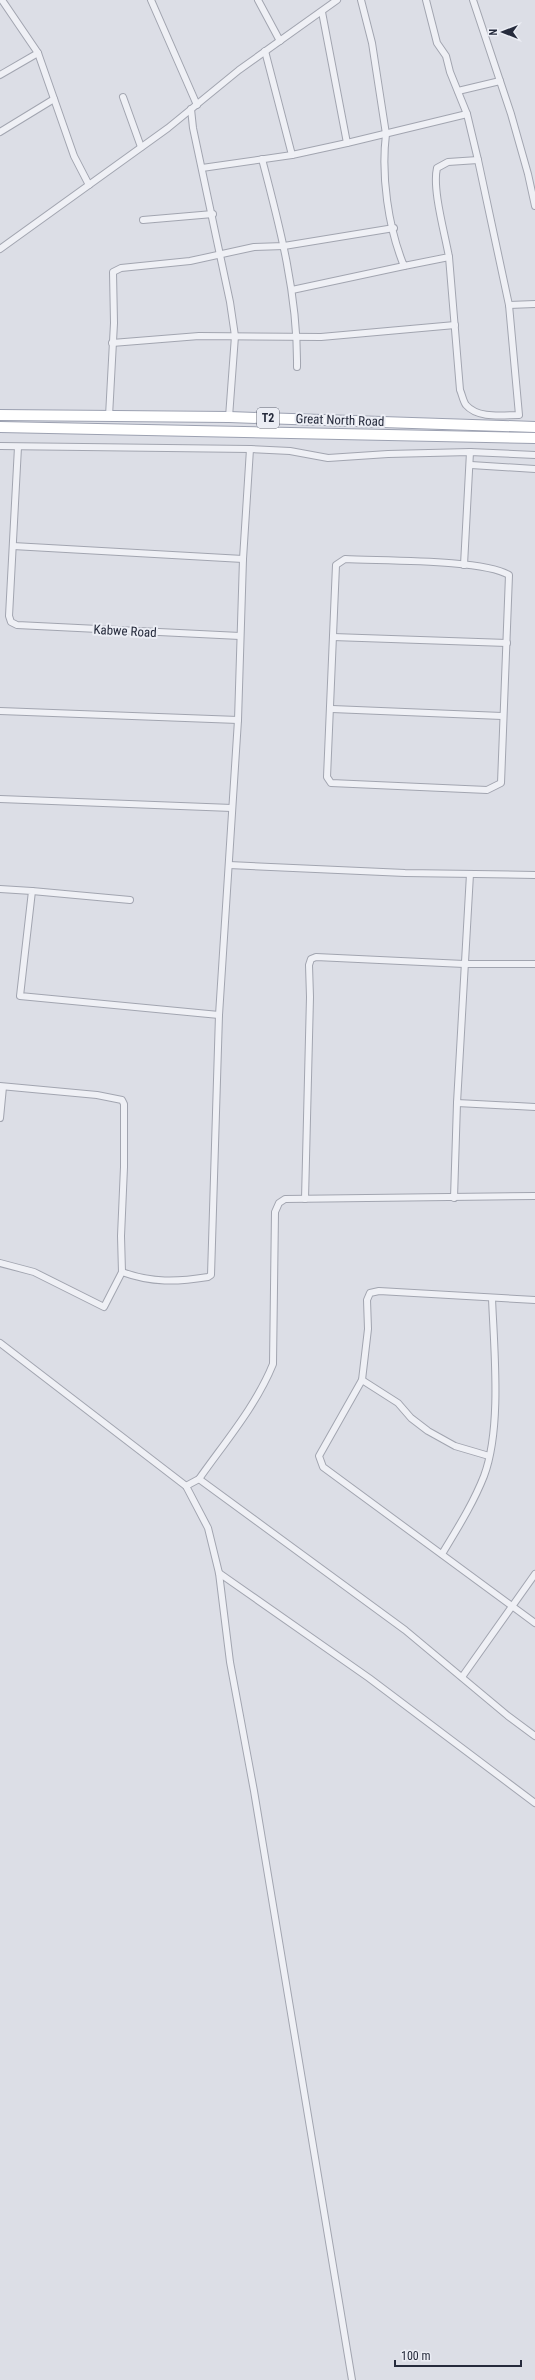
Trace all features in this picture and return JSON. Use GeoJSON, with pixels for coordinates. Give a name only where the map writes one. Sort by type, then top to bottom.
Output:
{"type":"FeatureCollection","features":[{"type":"Feature","properties":{"kind":"main road","name":"Great North Road"},"geometry":{"type":"LineString","coordinates":[[0,415],[229,417],[535,427]]}},
{"type":"Feature","properties":{"kind":"main road","name":"Great North Road"},"geometry":{"type":"LineString","coordinates":[[0,427],[535,438]]}},
{"type":"Feature","properties":{"kind":"street"},"geometry":{"type":"LineString","coordinates":[[2,0],[38,53],[74,156],[88,185]]}},
{"type":"Feature","properties":{"kind":"street"},"geometry":{"type":"LineString","coordinates":[[151,0],[194,107],[193,128],[213,214],[230,302],[234,336],[229,417]]}},
{"type":"Feature","properties":{"kind":"street"},"geometry":{"type":"LineString","coordinates":[[258,0],[280,41]]}},
{"type":"Feature","properties":{"kind":"street"},"geometry":{"type":"LineString","coordinates":[[0,249],[141,147],[265,51],[337,0]]}},
{"type":"Feature","properties":{"kind":"street"},"geometry":{"type":"LineString","coordinates":[[361,0],[372,44],[386,134],[386,186],[394,228],[404,266]]}},
{"type":"Feature","properties":{"kind":"street"},"geometry":{"type":"LineString","coordinates":[[426,0],[437,42],[446,56],[467,114],[478,160],[509,305],[519,415],[487,415],[474,411],[466,405],[460,390],[449,257],[435,175],[437,168],[448,162],[478,160]]}},
{"type":"Feature","properties":{"kind":"street"},"geometry":{"type":"LineString","coordinates":[[472,0],[500,80],[528,174],[535,206]]}},
{"type":"Feature","properties":{"kind":"street"},"geometry":{"type":"LineString","coordinates":[[322,12],[347,143]]}},
{"type":"Feature","properties":{"kind":"street"},"geometry":{"type":"LineString","coordinates":[[265,51],[292,155]]}},
{"type":"Feature","properties":{"kind":"street"},"geometry":{"type":"LineString","coordinates":[[0,75],[38,53]]}},
{"type":"Feature","properties":{"kind":"street"},"geometry":{"type":"LineString","coordinates":[[458,91],[500,80]]}},
{"type":"Feature","properties":{"kind":"street"},"geometry":{"type":"LineString","coordinates":[[123,97],[141,147]]}},
{"type":"Feature","properties":{"kind":"street"},"geometry":{"type":"LineString","coordinates":[[0,132],[54,99]]}},
{"type":"Feature","properties":{"kind":"street"},"geometry":{"type":"LineString","coordinates":[[202,168],[292,155],[467,114]]}},
{"type":"Feature","properties":{"kind":"street"},"geometry":{"type":"LineString","coordinates":[[262,159],[284,246],[292,290],[298,336],[297,367]]}},
{"type":"Feature","properties":{"kind":"street"},"geometry":{"type":"LineString","coordinates":[[143,220],[213,214]]}},
{"type":"Feature","properties":{"kind":"street"},"geometry":{"type":"LineString","coordinates":[[109,416],[114,323],[113,272],[121,268],[190,261],[254,247],[284,246],[394,228]]}},
{"type":"Feature","properties":{"kind":"street"},"geometry":{"type":"LineString","coordinates":[[292,290],[449,257]]}},
{"type":"Feature","properties":{"kind":"street"},"geometry":{"type":"LineString","coordinates":[[509,305],[535,304]]}},
{"type":"Feature","properties":{"kind":"street"},"geometry":{"type":"LineString","coordinates":[[112,343],[199,336],[321,337],[454,325]]}},
{"type":"Feature","properties":{"kind":"street"},"geometry":{"type":"LineString","coordinates":[[0,446],[250,449],[290,451],[328,458],[388,454],[470,452],[535,456]]}},
{"type":"Feature","properties":{"kind":"street"},"geometry":{"type":"LineString","coordinates":[[18,447],[12,546],[243,559]]}},
{"type":"Feature","properties":{"kind":"street"},"geometry":{"type":"LineString","coordinates":[[122,1272],[156,1281],[179,1282],[208,1277],[211,1275],[219,1015],[238,720],[243,559],[250,449]]}},
{"type":"Feature","properties":{"kind":"street"},"geometry":{"type":"LineString","coordinates":[[464,565],[471,465],[470,452]]}},
{"type":"Feature","properties":{"kind":"street"},"geometry":{"type":"LineString","coordinates":[[471,465],[535,469]]}},
{"type":"Feature","properties":{"kind":"street","name":"Kabwe Road"},"geometry":{"type":"LineString","coordinates":[[12,546],[9,616],[11,622],[25,625],[240,636]]}},
{"type":"Feature","properties":{"kind":"street"},"geometry":{"type":"LineString","coordinates":[[342,560],[464,565],[496,570],[509,575],[500,783],[487,790],[331,783],[327,777],[332,709],[333,638],[336,565],[342,560]]}},
{"type":"Feature","properties":{"kind":"street"},"geometry":{"type":"LineString","coordinates":[[333,638],[507,643]]}},
{"type":"Feature","properties":{"kind":"street"},"geometry":{"type":"LineString","coordinates":[[332,709],[502,716]]}},
{"type":"Feature","properties":{"kind":"street"},"geometry":{"type":"LineString","coordinates":[[0,711],[238,720]]}},
{"type":"Feature","properties":{"kind":"street"},"geometry":{"type":"LineString","coordinates":[[0,799],[232,808]]}},
{"type":"Feature","properties":{"kind":"street"},"geometry":{"type":"LineString","coordinates":[[229,865],[535,875]]}},
{"type":"Feature","properties":{"kind":"street"},"geometry":{"type":"LineString","coordinates":[[454,1198],[457,1103],[470,874]]}},
{"type":"Feature","properties":{"kind":"street"},"geometry":{"type":"LineString","coordinates":[[0,889],[130,900]]}},
{"type":"Feature","properties":{"kind":"street"},"geometry":{"type":"LineString","coordinates":[[32,891],[20,996],[219,1015]]}},
{"type":"Feature","properties":{"kind":"street"},"geometry":{"type":"LineString","coordinates":[[305,1199],[310,997],[309,965],[311,959],[316,957],[464,964],[535,964]]}},
{"type":"Feature","properties":{"kind":"street"},"geometry":{"type":"LineString","coordinates":[[0,1118],[2,1087],[97,1096],[122,1100],[124,1159],[121,1236],[122,1272],[104,1307],[34,1272],[0,1263]]}},
{"type":"Feature","properties":{"kind":"street"},"geometry":{"type":"LineString","coordinates":[[457,1103],[535,1107]]}},
{"type":"Feature","properties":{"kind":"street"},"geometry":{"type":"LineString","coordinates":[[186,1486],[198,1479],[253,1403],[265,1383],[273,1364],[275,1212],[279,1203],[285,1199],[535,1196]]}},
{"type":"Feature","properties":{"kind":"street"},"geometry":{"type":"LineString","coordinates":[[535,1300],[379,1291],[370,1293],[367,1300],[368,1329],[362,1380],[321,1450],[320,1461],[323,1467],[535,1623]]}},
{"type":"Feature","properties":{"kind":"street"},"geometry":{"type":"LineString","coordinates":[[442,1554],[474,1497],[489,1456],[494,1401],[496,1343],[492,1298]]}},
{"type":"Feature","properties":{"kind":"street"},"geometry":{"type":"LineString","coordinates":[[0,1343],[186,1486],[208,1528],[218,1573],[230,1662],[254,1791],[352,2380]]}},
{"type":"Feature","properties":{"kind":"street"},"geometry":{"type":"LineString","coordinates":[[362,1380],[398,1403],[411,1418],[428,1431],[456,1446],[489,1456]]}},
{"type":"Feature","properties":{"kind":"street"},"geometry":{"type":"LineString","coordinates":[[198,1479],[405,1630],[535,1736]]}},
{"type":"Feature","properties":{"kind":"street"},"geometry":{"type":"LineString","coordinates":[[218,1573],[369,1678],[467,1754],[535,1803]]}},
{"type":"Feature","properties":{"kind":"street"},"geometry":{"type":"LineString","coordinates":[[462,1677],[535,1574]]}}]}
